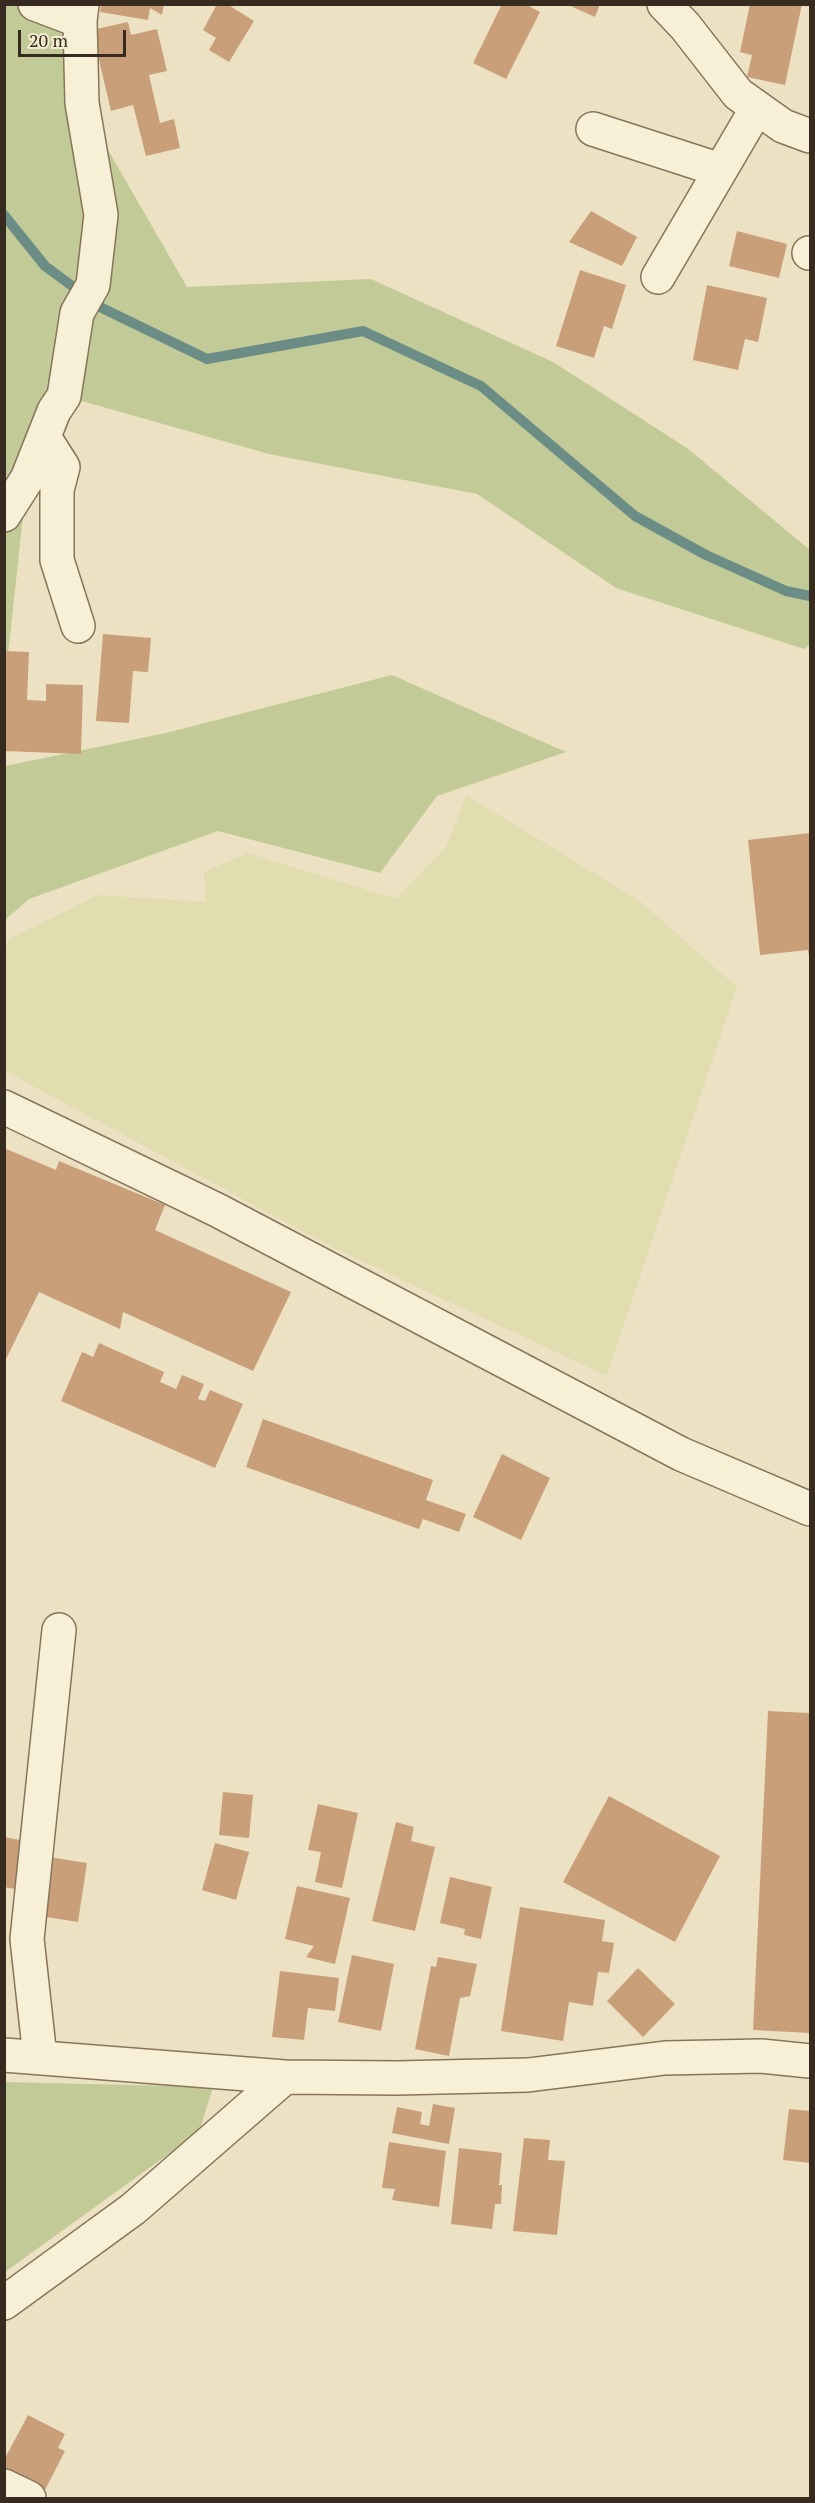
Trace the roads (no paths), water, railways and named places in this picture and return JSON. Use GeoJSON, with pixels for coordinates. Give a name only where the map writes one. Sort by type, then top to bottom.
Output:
{"type":"FeatureCollection","features":[{"type":"Feature","properties":{"kind":"street"},"geometry":{"type":"LineString","coordinates":[[4,515],[27,479],[54,411],[64,396],[76,313],[93,285],[101,215],[81,103],[81,13],[35,4]]}},
{"type":"Feature","properties":{"kind":"street"},"geometry":{"type":"LineString","coordinates":[[664,4],[685,26],[738,94],[783,126],[810,136]]}},
{"type":"Feature","properties":{"kind":"street"},"geometry":{"type":"LineString","coordinates":[[658,277],[756,108]]}},
{"type":"Feature","properties":{"kind":"street"},"geometry":{"type":"LineString","coordinates":[[593,129],[720,170]]}},
{"type":"Feature","properties":{"kind":"street"},"geometry":{"type":"LineString","coordinates":[[44,437],[63,467],[57,490],[57,560],[78,626]]}},
{"type":"Feature","properties":{"kind":"street"},"geometry":{"type":"LineString","coordinates":[[4,1107],[217,1210],[681,1454],[810,1509]]}},
{"type":"Feature","properties":{"kind":"street"},"geometry":{"type":"LineString","coordinates":[[40,2057],[27,1939],[59,1630]]}},
{"type":"Feature","properties":{"kind":"street"},"geometry":{"type":"LineString","coordinates":[[4,2055],[285,2077],[397,2078],[528,2075],[665,2058],[761,2056],[810,2061]]}},
{"type":"Feature","properties":{"kind":"street"},"geometry":{"type":"LineString","coordinates":[[4,2303],[133,2209],[285,2077]]}},
{"type":"Feature","properties":{"kind":"street"},"geometry":{"type":"LineString","coordinates":[[4,2486],[29,2499]]}},
{"type":"Feature","properties":{"kind":"waterway"},"geometry":{"type":"LineString","coordinates":[[4,215],[45,266],[102,308],[207,359],[363,331],[481,386],[635,516],[706,555],[786,591],[810,596]]}}]}
